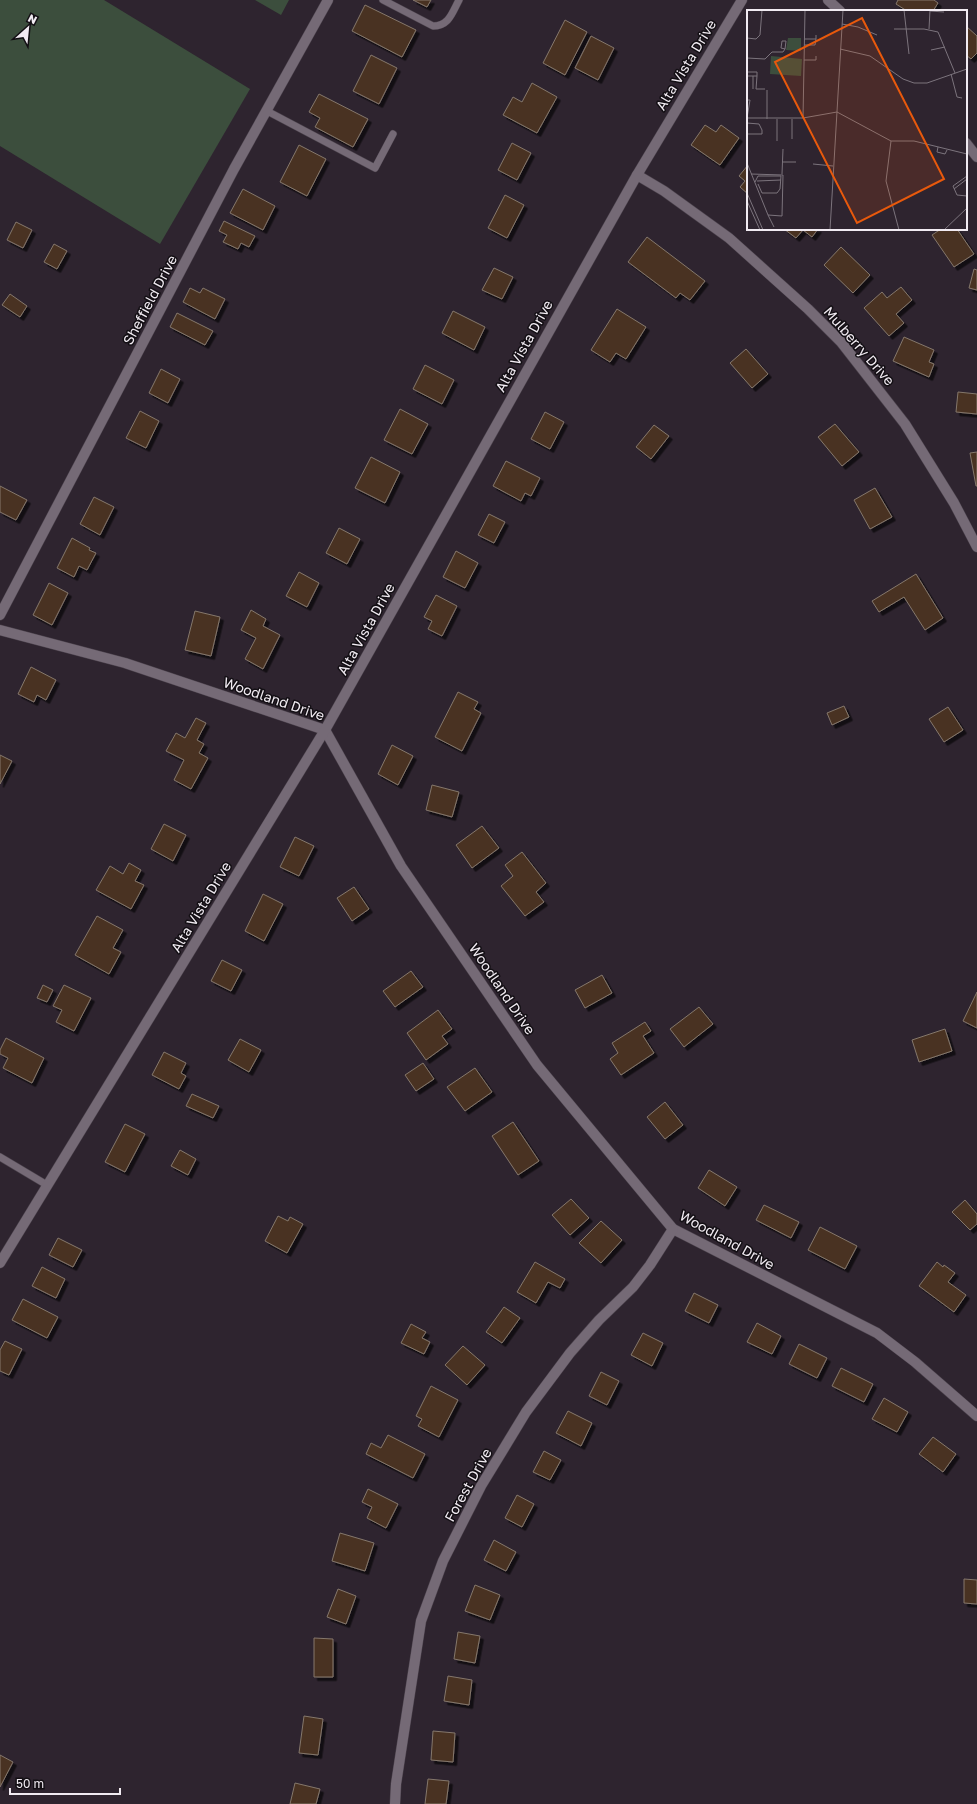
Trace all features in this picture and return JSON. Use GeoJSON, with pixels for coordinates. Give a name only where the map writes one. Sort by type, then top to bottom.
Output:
{"type":"FeatureCollection","features":[{"type":"Feature","properties":{"kind":"street","name":"Sheffield Drive"},"geometry":{"type":"LineString","coordinates":[[0,615],[231,176],[328,0]]}},
{"type":"Feature","properties":{"kind":"street","name":"Alta Vista Drive"},"geometry":{"type":"LineString","coordinates":[[0,1263],[325,730],[637,175],[742,0]]}},
{"type":"Feature","properties":{"kind":"street"},"geometry":{"type":"LineString","coordinates":[[828,0],[839,10]]}},
{"type":"Feature","properties":{"kind":"street"},"geometry":{"type":"LineString","coordinates":[[967,144],[977,157]]}},
{"type":"Feature","properties":{"kind":"street","name":"Mulberry Drive"},"geometry":{"type":"LineString","coordinates":[[637,175],[664,191],[729,238],[808,309],[842,342],[905,424],[954,503],[977,547]]}},
{"type":"Feature","properties":{"kind":"street","name":"Woodland Drive"},"geometry":{"type":"LineString","coordinates":[[0,630],[125,663],[325,730],[401,866],[537,1065],[673,1229],[878,1334],[915,1362],[977,1416]]}},
{"type":"Feature","properties":{"kind":"street","name":"Forest Drive"},"geometry":{"type":"LineString","coordinates":[[395,1804],[401,1747],[421,1621],[443,1561],[481,1486],[526,1412],[570,1353],[599,1320],[632,1287],[650,1265],[673,1229]]}},
{"type":"Feature","properties":{"kind":"lane"},"geometry":{"type":"LineString","coordinates":[[383,0],[432,26],[440,26],[448,22],[459,0]]}},
{"type":"Feature","properties":{"kind":"lane"},"geometry":{"type":"LineString","coordinates":[[267,111],[375,168],[392,134]]}},
{"type":"Feature","properties":{"kind":"lane"},"geometry":{"type":"LineString","coordinates":[[0,1157],[47,1185]]}},
{"type":"Feature","properties":{"kind":"green space"},"geometry":{"type":"Polygon","coordinates":[[[0,0],[104,0],[250,89],[160,244],[0,146],[0,0]]]}},
{"type":"Feature","properties":{"kind":"green space"},"geometry":{"type":"Polygon","coordinates":[[[255,0],[289,0],[281,15],[255,0]]]}},
{"type":"Feature","properties":{"kind":"building"},"geometry":{"type":"Polygon","coordinates":[[[413,0],[431,0],[427,7],[413,0]]]}},
{"type":"Feature","properties":{"kind":"building"},"geometry":{"type":"Polygon","coordinates":[[[898,0],[934,0],[938,3],[934,10],[905,10],[896,4],[898,0]]]}},
{"type":"Feature","properties":{"kind":"building"},"geometry":{"type":"Polygon","coordinates":[[[365,5],[416,30],[402,57],[352,31],[365,5]]]}},
{"type":"Feature","properties":{"kind":"building"},"geometry":{"type":"Polygon","coordinates":[[[565,20],[587,32],[565,75],[543,63],[565,20]]]}},
{"type":"Feature","properties":{"kind":"building"},"geometry":{"type":"Polygon","coordinates":[[[967,27],[977,36],[977,53],[971,59],[967,56],[967,27]]]}},
{"type":"Feature","properties":{"kind":"building"},"geometry":{"type":"Polygon","coordinates":[[[591,36],[614,48],[598,80],[575,68],[591,36]]]}},
{"type":"Feature","properties":{"kind":"building"},"geometry":{"type":"Polygon","coordinates":[[[371,55],[397,68],[379,104],[353,91],[371,55]]]}},
{"type":"Feature","properties":{"kind":"building"},"geometry":{"type":"Polygon","coordinates":[[[532,83],[557,97],[537,133],[503,115],[513,97],[522,102],[532,83]]]}},
{"type":"Feature","properties":{"kind":"building"},"geometry":{"type":"Polygon","coordinates":[[[319,94],[368,119],[353,147],[315,127],[320,118],[309,112],[319,94]]]}},
{"type":"Feature","properties":{"kind":"building"},"geometry":{"type":"Polygon","coordinates":[[[705,125],[716,132],[721,125],[739,138],[720,165],[691,145],[705,125]]]}},
{"type":"Feature","properties":{"kind":"building"},"geometry":{"type":"Polygon","coordinates":[[[512,143],[531,153],[517,180],[498,170],[512,143]]]}},
{"type":"Feature","properties":{"kind":"building"},"geometry":{"type":"Polygon","coordinates":[[[299,145],[326,159],[307,196],[280,182],[299,145]]]}},
{"type":"Feature","properties":{"kind":"building"},"geometry":{"type":"Polygon","coordinates":[[[747,166],[747,193],[740,187],[745,181],[739,176],[747,166]]]}},
{"type":"Feature","properties":{"kind":"building"},"geometry":{"type":"Polygon","coordinates":[[[243,189],[275,206],[263,230],[230,213],[243,189]]]}},
{"type":"Feature","properties":{"kind":"building"},"geometry":{"type":"Polygon","coordinates":[[[505,195],[524,205],[507,238],[488,228],[505,195]]]}},
{"type":"Feature","properties":{"kind":"building"},"geometry":{"type":"Polygon","coordinates":[[[224,221],[255,236],[249,247],[241,243],[238,249],[223,242],[227,235],[219,231],[224,221]]]}},
{"type":"Feature","properties":{"kind":"building"},"geometry":{"type":"Polygon","coordinates":[[[16,222],[32,230],[23,248],[7,240],[16,222]]]}},
{"type":"Feature","properties":{"kind":"building"},"geometry":{"type":"Polygon","coordinates":[[[785,230],[803,230],[796,238],[785,230]]]}},
{"type":"Feature","properties":{"kind":"building"},"geometry":{"type":"Polygon","coordinates":[[[803,230],[817,230],[812,237],[803,230]]]}},
{"type":"Feature","properties":{"kind":"building"},"geometry":{"type":"Polygon","coordinates":[[[940,230],[958,230],[974,254],[954,267],[932,235],[940,230]]]}},
{"type":"Feature","properties":{"kind":"building"},"geometry":{"type":"Polygon","coordinates":[[[647,237],[705,281],[690,300],[680,293],[676,298],[628,262],[647,237]]]}},
{"type":"Feature","properties":{"kind":"building"},"geometry":{"type":"Polygon","coordinates":[[[54,244],[67,251],[57,269],[44,262],[54,244]]]}},
{"type":"Feature","properties":{"kind":"building"},"geometry":{"type":"Polygon","coordinates":[[[841,247],[870,275],[853,293],[824,265],[841,247]]]}},
{"type":"Feature","properties":{"kind":"building"},"geometry":{"type":"Polygon","coordinates":[[[494,268],[513,277],[502,299],[482,290],[494,268]]]}},
{"type":"Feature","properties":{"kind":"building"},"geometry":{"type":"Polygon","coordinates":[[[974,269],[977,270],[977,290],[969,288],[974,269]]]}},
{"type":"Feature","properties":{"kind":"building"},"geometry":{"type":"Polygon","coordinates":[[[901,287],[912,300],[896,314],[904,323],[889,336],[864,308],[882,292],[887,298],[901,287]]]}},
{"type":"Feature","properties":{"kind":"building"},"geometry":{"type":"Polygon","coordinates":[[[190,288],[200,293],[203,288],[225,299],[215,319],[183,302],[190,288]]]}},
{"type":"Feature","properties":{"kind":"building"},"geometry":{"type":"Polygon","coordinates":[[[10,294],[27,306],[20,317],[2,305],[10,294]]]}},
{"type":"Feature","properties":{"kind":"building"},"geometry":{"type":"Polygon","coordinates":[[[617,309],[646,327],[626,359],[616,353],[610,362],[591,350],[617,309]]]}},
{"type":"Feature","properties":{"kind":"building"},"geometry":{"type":"Polygon","coordinates":[[[453,311],[485,327],[474,350],[442,333],[453,311]]]}},
{"type":"Feature","properties":{"kind":"building"},"geometry":{"type":"Polygon","coordinates":[[[177,313],[213,331],[205,345],[170,327],[177,313]]]}},
{"type":"Feature","properties":{"kind":"building"},"geometry":{"type":"Polygon","coordinates":[[[904,337],[934,350],[929,362],[934,364],[929,377],[893,361],[904,337]]]}},
{"type":"Feature","properties":{"kind":"building"},"geometry":{"type":"Polygon","coordinates":[[[746,349],[768,374],[752,388],[730,363],[746,349]]]}},
{"type":"Feature","properties":{"kind":"building"},"geometry":{"type":"Polygon","coordinates":[[[425,365],[454,380],[442,404],[413,389],[425,365]]]}},
{"type":"Feature","properties":{"kind":"building"},"geometry":{"type":"Polygon","coordinates":[[[161,369],[180,379],[168,403],[149,393],[161,369]]]}},
{"type":"Feature","properties":{"kind":"building"},"geometry":{"type":"Polygon","coordinates":[[[958,392],[977,394],[977,414],[956,412],[958,392]]]}},
{"type":"Feature","properties":{"kind":"building"},"geometry":{"type":"Polygon","coordinates":[[[400,409],[428,424],[412,454],[384,440],[400,409]]]}},
{"type":"Feature","properties":{"kind":"building"},"geometry":{"type":"Polygon","coordinates":[[[140,411],[159,421],[146,448],[126,438],[140,411]]]}},
{"type":"Feature","properties":{"kind":"building"},"geometry":{"type":"Polygon","coordinates":[[[545,412],[564,422],[550,449],[531,439],[545,412]]]}},
{"type":"Feature","properties":{"kind":"building"},"geometry":{"type":"Polygon","coordinates":[[[835,424],[859,452],[842,466],[818,437],[835,424]]]}},
{"type":"Feature","properties":{"kind":"building"},"geometry":{"type":"Polygon","coordinates":[[[654,425],[669,436],[651,459],[636,447],[654,425]]]}},
{"type":"Feature","properties":{"kind":"building"},"geometry":{"type":"Polygon","coordinates":[[[977,452],[977,486],[976,486],[970,453],[977,452]]]}},
{"type":"Feature","properties":{"kind":"building"},"geometry":{"type":"Polygon","coordinates":[[[371,457],[400,472],[385,503],[355,488],[371,457]]]}},
{"type":"Feature","properties":{"kind":"building"},"geometry":{"type":"Polygon","coordinates":[[[506,461],[540,478],[531,496],[525,493],[521,501],[493,486],[506,461]]]}},
{"type":"Feature","properties":{"kind":"building"},"geometry":{"type":"Polygon","coordinates":[[[0,486],[27,500],[16,520],[0,512],[0,486]]]}},
{"type":"Feature","properties":{"kind":"building"},"geometry":{"type":"Polygon","coordinates":[[[875,488],[892,517],[870,529],[854,500],[875,488]]]}},
{"type":"Feature","properties":{"kind":"building"},"geometry":{"type":"Polygon","coordinates":[[[94,497],[114,507],[100,535],[80,524],[94,497]]]}},
{"type":"Feature","properties":{"kind":"building"},"geometry":{"type":"Polygon","coordinates":[[[489,514],[505,522],[494,543],[478,535],[489,514]]]}},
{"type":"Feature","properties":{"kind":"building"},"geometry":{"type":"Polygon","coordinates":[[[339,528],[360,539],[347,564],[326,553],[339,528]]]}},
{"type":"Feature","properties":{"kind":"building"},"geometry":{"type":"Polygon","coordinates":[[[72,538],[96,553],[87,570],[79,566],[74,577],[57,568],[72,538]]]}},
{"type":"Feature","properties":{"kind":"building"},"geometry":{"type":"Polygon","coordinates":[[[456,551],[478,563],[465,588],[443,577],[456,551]]]}},
{"type":"Feature","properties":{"kind":"building"},"geometry":{"type":"Polygon","coordinates":[[[299,572],[319,583],[307,607],[286,596],[299,572]]]}},
{"type":"Feature","properties":{"kind":"building"},"geometry":{"type":"Polygon","coordinates":[[[916,574],[943,618],[925,630],[904,597],[879,612],[872,601],[916,574]]]}},
{"type":"Feature","properties":{"kind":"building"},"geometry":{"type":"Polygon","coordinates":[[[49,583],[68,593],[52,625],[33,615],[49,583]]]}},
{"type":"Feature","properties":{"kind":"building"},"geometry":{"type":"Polygon","coordinates":[[[436,595],[457,606],[442,636],[428,629],[432,621],[424,617],[436,595]]]}},
{"type":"Feature","properties":{"kind":"building"},"geometry":{"type":"Polygon","coordinates":[[[251,610],[266,619],[263,626],[280,635],[263,669],[245,659],[256,638],[241,630],[251,610]]]}},
{"type":"Feature","properties":{"kind":"building"},"geometry":{"type":"Polygon","coordinates":[[[195,611],[220,617],[211,656],[185,650],[195,611]]]}},
{"type":"Feature","properties":{"kind":"building"},"geometry":{"type":"Polygon","coordinates":[[[31,667],[56,680],[46,700],[37,695],[34,702],[18,694],[31,667]]]}},
{"type":"Feature","properties":{"kind":"building"},"geometry":{"type":"Polygon","coordinates":[[[458,692],[478,702],[474,709],[481,713],[462,751],[435,737],[458,692]]]}},
{"type":"Feature","properties":{"kind":"building"},"geometry":{"type":"Polygon","coordinates":[[[844,706],[849,717],[832,725],[827,713],[844,706]]]}},
{"type":"Feature","properties":{"kind":"building"},"geometry":{"type":"Polygon","coordinates":[[[948,707],[963,730],[944,742],[929,719],[948,707]]]}},
{"type":"Feature","properties":{"kind":"building"},"geometry":{"type":"Polygon","coordinates":[[[196,718],[206,723],[197,740],[204,744],[199,753],[208,758],[191,789],[174,780],[184,760],[166,751],[176,733],[185,738],[196,718]]]}},
{"type":"Feature","properties":{"kind":"building"},"geometry":{"type":"Polygon","coordinates":[[[392,745],[413,756],[398,785],[378,774],[392,745]]]}},
{"type":"Feature","properties":{"kind":"building"},"geometry":{"type":"Polygon","coordinates":[[[0,755],[12,761],[0,784],[0,755]]]}},
{"type":"Feature","properties":{"kind":"building"},"geometry":{"type":"Polygon","coordinates":[[[432,785],[459,792],[452,817],[426,810],[432,785]]]}},
{"type":"Feature","properties":{"kind":"building"},"geometry":{"type":"Polygon","coordinates":[[[164,824],[186,835],[173,861],[151,849],[164,824]]]}},
{"type":"Feature","properties":{"kind":"building"},"geometry":{"type":"Polygon","coordinates":[[[482,826],[499,848],[472,868],[456,845],[482,826]]]}},
{"type":"Feature","properties":{"kind":"building"},"geometry":{"type":"Polygon","coordinates":[[[295,837],[314,846],[299,876],[280,867],[295,837]]]}},
{"type":"Feature","properties":{"kind":"building"},"geometry":{"type":"Polygon","coordinates":[[[522,852],[546,883],[536,892],[544,902],[525,916],[501,886],[513,876],[505,865],[522,852]]]}},
{"type":"Feature","properties":{"kind":"building"},"geometry":{"type":"Polygon","coordinates":[[[129,863],[141,870],[135,881],[144,885],[131,909],[96,890],[110,866],[123,874],[129,863]]]}},
{"type":"Feature","properties":{"kind":"building"},"geometry":{"type":"Polygon","coordinates":[[[354,887],[369,909],[352,921],[337,898],[354,887]]]}},
{"type":"Feature","properties":{"kind":"building"},"geometry":{"type":"Polygon","coordinates":[[[263,894],[283,904],[264,941],[245,931],[263,894]]]}},
{"type":"Feature","properties":{"kind":"building"},"geometry":{"type":"Polygon","coordinates":[[[97,916],[123,930],[113,948],[121,952],[109,974],[75,955],[97,916]]]}},
{"type":"Feature","properties":{"kind":"building"},"geometry":{"type":"Polygon","coordinates":[[[222,960],[242,970],[231,991],[211,981],[222,960]]]}},
{"type":"Feature","properties":{"kind":"building"},"geometry":{"type":"Polygon","coordinates":[[[411,971],[423,987],[395,1007],[383,991],[411,971]]]}},
{"type":"Feature","properties":{"kind":"building"},"geometry":{"type":"Polygon","coordinates":[[[602,975],[612,993],[585,1008],[575,990],[602,975]]]}},
{"type":"Feature","properties":{"kind":"building"},"geometry":{"type":"Polygon","coordinates":[[[43,985],[53,990],[47,1002],[37,998],[43,985]]]}},
{"type":"Feature","properties":{"kind":"building"},"geometry":{"type":"Polygon","coordinates":[[[64,985],[91,998],[74,1031],[56,1022],[62,1010],[53,1006],[64,985]]]}},
{"type":"Feature","properties":{"kind":"building"},"geometry":{"type":"Polygon","coordinates":[[[977,992],[977,1028],[963,1021],[977,992]]]}},
{"type":"Feature","properties":{"kind":"building"},"geometry":{"type":"Polygon","coordinates":[[[699,1007],[713,1024],[684,1047],[670,1029],[699,1007]]]}},
{"type":"Feature","properties":{"kind":"building"},"geometry":{"type":"Polygon","coordinates":[[[438,1010],[452,1029],[442,1036],[448,1044],[426,1060],[407,1033],[438,1010]]]}},
{"type":"Feature","properties":{"kind":"building"},"geometry":{"type":"Polygon","coordinates":[[[645,1022],[651,1031],[643,1036],[654,1053],[621,1075],[610,1059],[618,1053],[612,1043],[645,1022]]]}},
{"type":"Feature","properties":{"kind":"building"},"geometry":{"type":"Polygon","coordinates":[[[945,1029],[952,1051],[919,1062],[912,1040],[945,1029]]]}},
{"type":"Feature","properties":{"kind":"building"},"geometry":{"type":"Polygon","coordinates":[[[6,1038],[44,1058],[32,1083],[3,1068],[8,1058],[0,1054],[0,1050],[6,1038]]]}},
{"type":"Feature","properties":{"kind":"building"},"geometry":{"type":"Polygon","coordinates":[[[240,1039],[261,1050],[249,1072],[228,1060],[240,1039]]]}},
{"type":"Feature","properties":{"kind":"building"},"geometry":{"type":"Polygon","coordinates":[[[164,1052],[186,1063],[181,1073],[186,1076],[179,1089],[152,1075],[164,1052]]]}},
{"type":"Feature","properties":{"kind":"building"},"geometry":{"type":"Polygon","coordinates":[[[423,1063],[434,1079],[416,1091],[405,1075],[423,1063]]]}},
{"type":"Feature","properties":{"kind":"building"},"geometry":{"type":"Polygon","coordinates":[[[475,1068],[492,1092],[465,1111],[447,1087],[475,1068]]]}},
{"type":"Feature","properties":{"kind":"building"},"geometry":{"type":"Polygon","coordinates":[[[192,1094],[219,1106],[213,1118],[186,1106],[192,1094]]]}},
{"type":"Feature","properties":{"kind":"building"},"geometry":{"type":"Polygon","coordinates":[[[665,1102],[683,1125],[665,1139],[647,1117],[665,1102]]]}},
{"type":"Feature","properties":{"kind":"building"},"geometry":{"type":"Polygon","coordinates":[[[513,1122],[539,1161],[518,1175],[492,1136],[513,1122]]]}},
{"type":"Feature","properties":{"kind":"building"},"geometry":{"type":"Polygon","coordinates":[[[125,1124],[145,1134],[125,1172],[105,1162],[125,1124]]]}},
{"type":"Feature","properties":{"kind":"building"},"geometry":{"type":"Polygon","coordinates":[[[180,1150],[196,1159],[188,1175],[171,1166],[180,1150]]]}},
{"type":"Feature","properties":{"kind":"building"},"geometry":{"type":"Polygon","coordinates":[[[709,1170],[737,1187],[725,1206],[698,1188],[709,1170]]]}},
{"type":"Feature","properties":{"kind":"building"},"geometry":{"type":"Polygon","coordinates":[[[571,1199],[589,1218],[570,1235],[552,1215],[571,1199]]]}},
{"type":"Feature","properties":{"kind":"building"},"geometry":{"type":"Polygon","coordinates":[[[965,1200],[977,1214],[977,1224],[970,1230],[952,1212],[965,1200]]]}},
{"type":"Feature","properties":{"kind":"building"},"geometry":{"type":"Polygon","coordinates":[[[764,1205],[799,1222],[791,1238],[756,1220],[764,1205]]]}},
{"type":"Feature","properties":{"kind":"building"},"geometry":{"type":"Polygon","coordinates":[[[278,1216],[288,1221],[290,1217],[303,1224],[287,1253],[265,1241],[278,1216]]]}},
{"type":"Feature","properties":{"kind":"building"},"geometry":{"type":"Polygon","coordinates":[[[601,1221],[622,1240],[601,1263],[579,1243],[601,1221]]]}},
{"type":"Feature","properties":{"kind":"building"},"geometry":{"type":"Polygon","coordinates":[[[820,1227],[857,1246],[845,1269],[808,1250],[820,1227]]]}},
{"type":"Feature","properties":{"kind":"building"},"geometry":{"type":"Polygon","coordinates":[[[58,1238],[82,1250],[73,1267],[49,1255],[58,1238]]]}},
{"type":"Feature","properties":{"kind":"building"},"geometry":{"type":"Polygon","coordinates":[[[535,1262],[565,1279],[560,1288],[548,1282],[536,1303],[517,1292],[535,1262]]]}},
{"type":"Feature","properties":{"kind":"building"},"geometry":{"type":"Polygon","coordinates":[[[937,1262],[955,1273],[948,1282],[966,1295],[954,1312],[919,1286],[937,1262]]]}},
{"type":"Feature","properties":{"kind":"building"},"geometry":{"type":"Polygon","coordinates":[[[42,1267],[65,1279],[56,1298],[32,1286],[42,1267]]]}},
{"type":"Feature","properties":{"kind":"building"},"geometry":{"type":"Polygon","coordinates":[[[694,1293],[718,1305],[709,1323],[685,1311],[694,1293]]]}},
{"type":"Feature","properties":{"kind":"building"},"geometry":{"type":"Polygon","coordinates":[[[23,1299],[58,1317],[47,1338],[12,1320],[23,1299]]]}},
{"type":"Feature","properties":{"kind":"building"},"geometry":{"type":"Polygon","coordinates":[[[504,1307],[520,1318],[502,1343],[486,1332],[504,1307]]]}},
{"type":"Feature","properties":{"kind":"building"},"geometry":{"type":"Polygon","coordinates":[[[757,1323],[781,1336],[772,1354],[747,1342],[757,1323]]]}},
{"type":"Feature","properties":{"kind":"building"},"geometry":{"type":"Polygon","coordinates":[[[411,1324],[426,1332],[422,1338],[430,1342],[424,1354],[401,1343],[411,1324]]]}},
{"type":"Feature","properties":{"kind":"building"},"geometry":{"type":"Polygon","coordinates":[[[643,1333],[663,1343],[652,1366],[631,1355],[643,1333]]]}},
{"type":"Feature","properties":{"kind":"building"},"geometry":{"type":"Polygon","coordinates":[[[5,1341],[22,1349],[9,1375],[0,1371],[0,1350],[5,1341]]]}},
{"type":"Feature","properties":{"kind":"building"},"geometry":{"type":"Polygon","coordinates":[[[799,1344],[827,1358],[817,1378],[789,1364],[799,1344]]]}},
{"type":"Feature","properties":{"kind":"building"},"geometry":{"type":"Polygon","coordinates":[[[463,1346],[485,1365],[467,1385],[445,1365],[463,1346]]]}},
{"type":"Feature","properties":{"kind":"building"},"geometry":{"type":"Polygon","coordinates":[[[841,1368],[873,1384],[864,1402],[832,1386],[841,1368]]]}},
{"type":"Feature","properties":{"kind":"building"},"geometry":{"type":"Polygon","coordinates":[[[601,1372],[619,1381],[607,1405],[589,1396],[601,1372]]]}},
{"type":"Feature","properties":{"kind":"building"},"geometry":{"type":"Polygon","coordinates":[[[431,1386],[458,1400],[439,1437],[418,1426],[422,1419],[416,1416],[431,1386]]]}},
{"type":"Feature","properties":{"kind":"building"},"geometry":{"type":"Polygon","coordinates":[[[884,1398],[908,1412],[897,1432],[872,1419],[884,1398]]]}},
{"type":"Feature","properties":{"kind":"building"},"geometry":{"type":"Polygon","coordinates":[[[568,1411],[592,1423],[581,1446],[556,1433],[568,1411]]]}},
{"type":"Feature","properties":{"kind":"building"},"geometry":{"type":"Polygon","coordinates":[[[388,1435],[425,1454],[413,1478],[366,1454],[371,1443],[381,1448],[388,1435]]]}},
{"type":"Feature","properties":{"kind":"building"},"geometry":{"type":"Polygon","coordinates":[[[933,1437],[956,1454],[943,1472],[919,1454],[933,1437]]]}},
{"type":"Feature","properties":{"kind":"building"},"geometry":{"type":"Polygon","coordinates":[[[544,1451],[561,1460],[550,1480],[533,1472],[544,1451]]]}},
{"type":"Feature","properties":{"kind":"building"},"geometry":{"type":"Polygon","coordinates":[[[368,1489],[398,1504],[386,1528],[367,1518],[372,1507],[362,1502],[368,1489]]]}},
{"type":"Feature","properties":{"kind":"building"},"geometry":{"type":"Polygon","coordinates":[[[517,1495],[534,1504],[522,1527],[505,1518],[517,1495]]]}},
{"type":"Feature","properties":{"kind":"building"},"geometry":{"type":"Polygon","coordinates":[[[340,1533],[374,1543],[365,1571],[332,1561],[340,1533]]]}},
{"type":"Feature","properties":{"kind":"building"},"geometry":{"type":"Polygon","coordinates":[[[494,1540],[516,1552],[506,1571],[484,1560],[494,1540]]]}},
{"type":"Feature","properties":{"kind":"building"},"geometry":{"type":"Polygon","coordinates":[[[964,1579],[977,1580],[977,1604],[964,1603],[964,1579]]]}},
{"type":"Feature","properties":{"kind":"building"},"geometry":{"type":"Polygon","coordinates":[[[475,1585],[500,1595],[490,1620],[465,1611],[475,1585]]]}},
{"type":"Feature","properties":{"kind":"building"},"geometry":{"type":"Polygon","coordinates":[[[338,1589],[356,1596],[346,1624],[327,1617],[338,1589]]]}},
{"type":"Feature","properties":{"kind":"building"},"geometry":{"type":"Polygon","coordinates":[[[458,1632],[480,1636],[475,1663],[454,1659],[458,1632]]]}},
{"type":"Feature","properties":{"kind":"building"},"geometry":{"type":"Polygon","coordinates":[[[314,1638],[333,1639],[333,1677],[314,1677],[314,1638]]]}},
{"type":"Feature","properties":{"kind":"building"},"geometry":{"type":"Polygon","coordinates":[[[448,1676],[472,1680],[469,1705],[444,1701],[448,1676]]]}},
{"type":"Feature","properties":{"kind":"building"},"geometry":{"type":"Polygon","coordinates":[[[304,1716],[323,1719],[318,1755],[299,1753],[304,1716]]]}},
{"type":"Feature","properties":{"kind":"building"},"geometry":{"type":"Polygon","coordinates":[[[433,1731],[455,1733],[453,1762],[431,1760],[433,1731]]]}},
{"type":"Feature","properties":{"kind":"building"},"geometry":{"type":"Polygon","coordinates":[[[0,1755],[13,1762],[0,1787],[0,1755]]]}},
{"type":"Feature","properties":{"kind":"building"},"geometry":{"type":"Polygon","coordinates":[[[428,1779],[449,1781],[446,1804],[425,1804],[428,1779]]]}},
{"type":"Feature","properties":{"kind":"building"},"geometry":{"type":"Polygon","coordinates":[[[295,1783],[320,1789],[316,1804],[290,1804],[295,1783]]]}}]}
